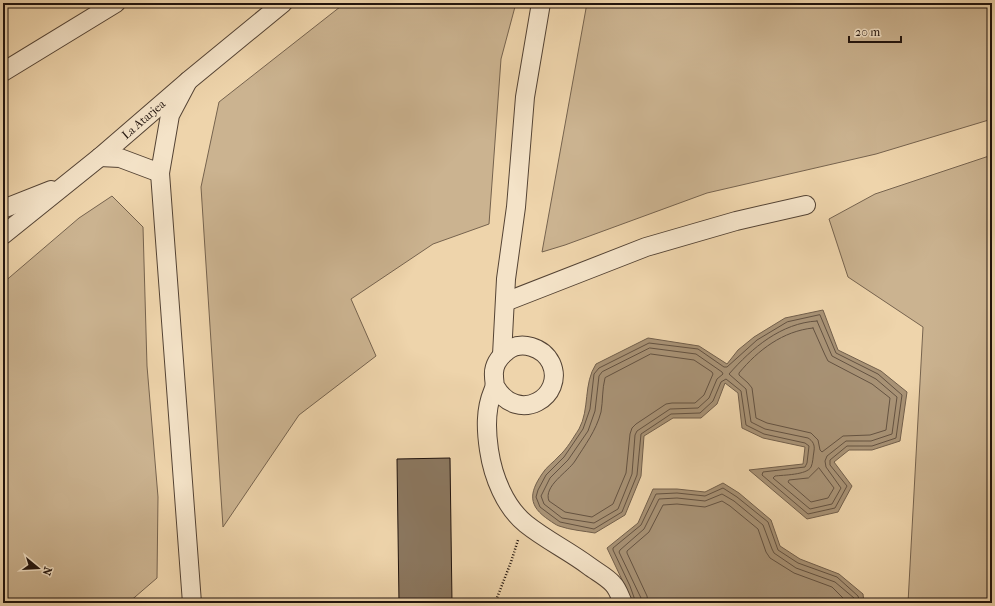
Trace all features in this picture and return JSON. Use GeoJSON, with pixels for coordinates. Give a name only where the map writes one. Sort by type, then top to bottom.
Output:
{"type":"FeatureCollection","features":[{"type":"Feature","properties":{"kind":"lane"},"geometry":{"type":"LineString","coordinates":[[3,72],[116,3]]}},
{"type":"Feature","properties":{"kind":"lane","name":"La Atarjea"},"geometry":{"type":"LineString","coordinates":[[3,235],[100,157],[188,80],[283,3]]}},
{"type":"Feature","properties":{"kind":"lane"},"geometry":{"type":"LineString","coordinates":[[502,355],[506,279],[516,206],[525,96],[541,3]]}},
{"type":"Feature","properties":{"kind":"lane"},"geometry":{"type":"LineString","coordinates":[[188,80],[170,115],[160,173],[192,603]]}},
{"type":"Feature","properties":{"kind":"lane"},"geometry":{"type":"LineString","coordinates":[[100,157],[120,158],[160,173]]}},
{"type":"Feature","properties":{"kind":"lane"},"geometry":{"type":"LineString","coordinates":[[3,209],[66,184]]}},
{"type":"Feature","properties":{"kind":"lane"},"geometry":{"type":"LineString","coordinates":[[505,302],[646,247],[736,221],[806,205]]}},
{"type":"Feature","properties":{"kind":"lane"},"geometry":{"type":"LineString","coordinates":[[495,386],[507,401],[516,405],[526,406],[535,403],[550,391],[553,382],[551,362],[545,354],[537,349],[528,346],[519,346],[509,349],[502,355],[496,364],[494,375],[495,386],[488,404],[486,433],[490,460],[496,479],[506,499],[526,524],[581,560],[613,584],[623,603]]}},
{"type":"Feature","properties":{"kind":"path"},"geometry":{"type":"LineString","coordinates":[[495,603],[511,562],[519,536],[526,524]]}},
{"type":"Feature","properties":{"kind":"shaded area"},"geometry":{"type":"Polygon","coordinates":[[[345,3],[516,3],[501,59],[489,224],[433,244],[351,299],[376,356],[299,415],[223,527],[201,187],[219,102],[345,3]]]}},
{"type":"Feature","properties":{"kind":"shaded area"},"geometry":{"type":"Polygon","coordinates":[[[587,3],[984,3],[992,14],[992,119],[876,154],[707,193],[542,252],[587,3]]]}},
{"type":"Feature","properties":{"kind":"shaded area"},"geometry":{"type":"Polygon","coordinates":[[[992,155],[992,603],[908,603],[923,327],[848,277],[829,219],[875,194],[992,155]]]}},
{"type":"Feature","properties":{"kind":"shaded area"},"geometry":{"type":"Polygon","coordinates":[[[112,196],[143,227],[147,366],[158,497],[157,578],[128,603],[3,603],[3,283],[79,218],[112,196]]]}},
{"type":"Feature","properties":{"kind":"water"},"geometry":{"type":"Polygon","coordinates":[[[823,310],[838,350],[881,371],[907,392],[900,441],[872,450],[849,450],[834,462],[852,486],[838,512],[807,519],[749,470],[803,464],[805,447],[763,438],[742,428],[738,393],[725,383],[717,404],[701,418],[673,418],[644,436],[641,476],[625,515],[595,533],[558,526],[537,510],[533,499],[535,487],[544,471],[565,450],[579,429],[584,413],[589,380],[596,364],[648,338],[699,346],[727,364],[738,350],[754,337],[785,318],[823,310]]]}},
{"type":"Feature","properties":{"kind":"water"},"geometry":{"type":"Polygon","coordinates":[[[723,483],[739,493],[771,520],[780,546],[800,559],[839,574],[863,594],[864,603],[633,603],[607,548],[638,523],[653,489],[677,489],[705,492],[723,483]]]}},
{"type":"Feature","properties":{"kind":"building"},"geometry":{"type":"Polygon","coordinates":[[[450,458],[452,603],[399,603],[397,459],[450,458]]]}}]}
